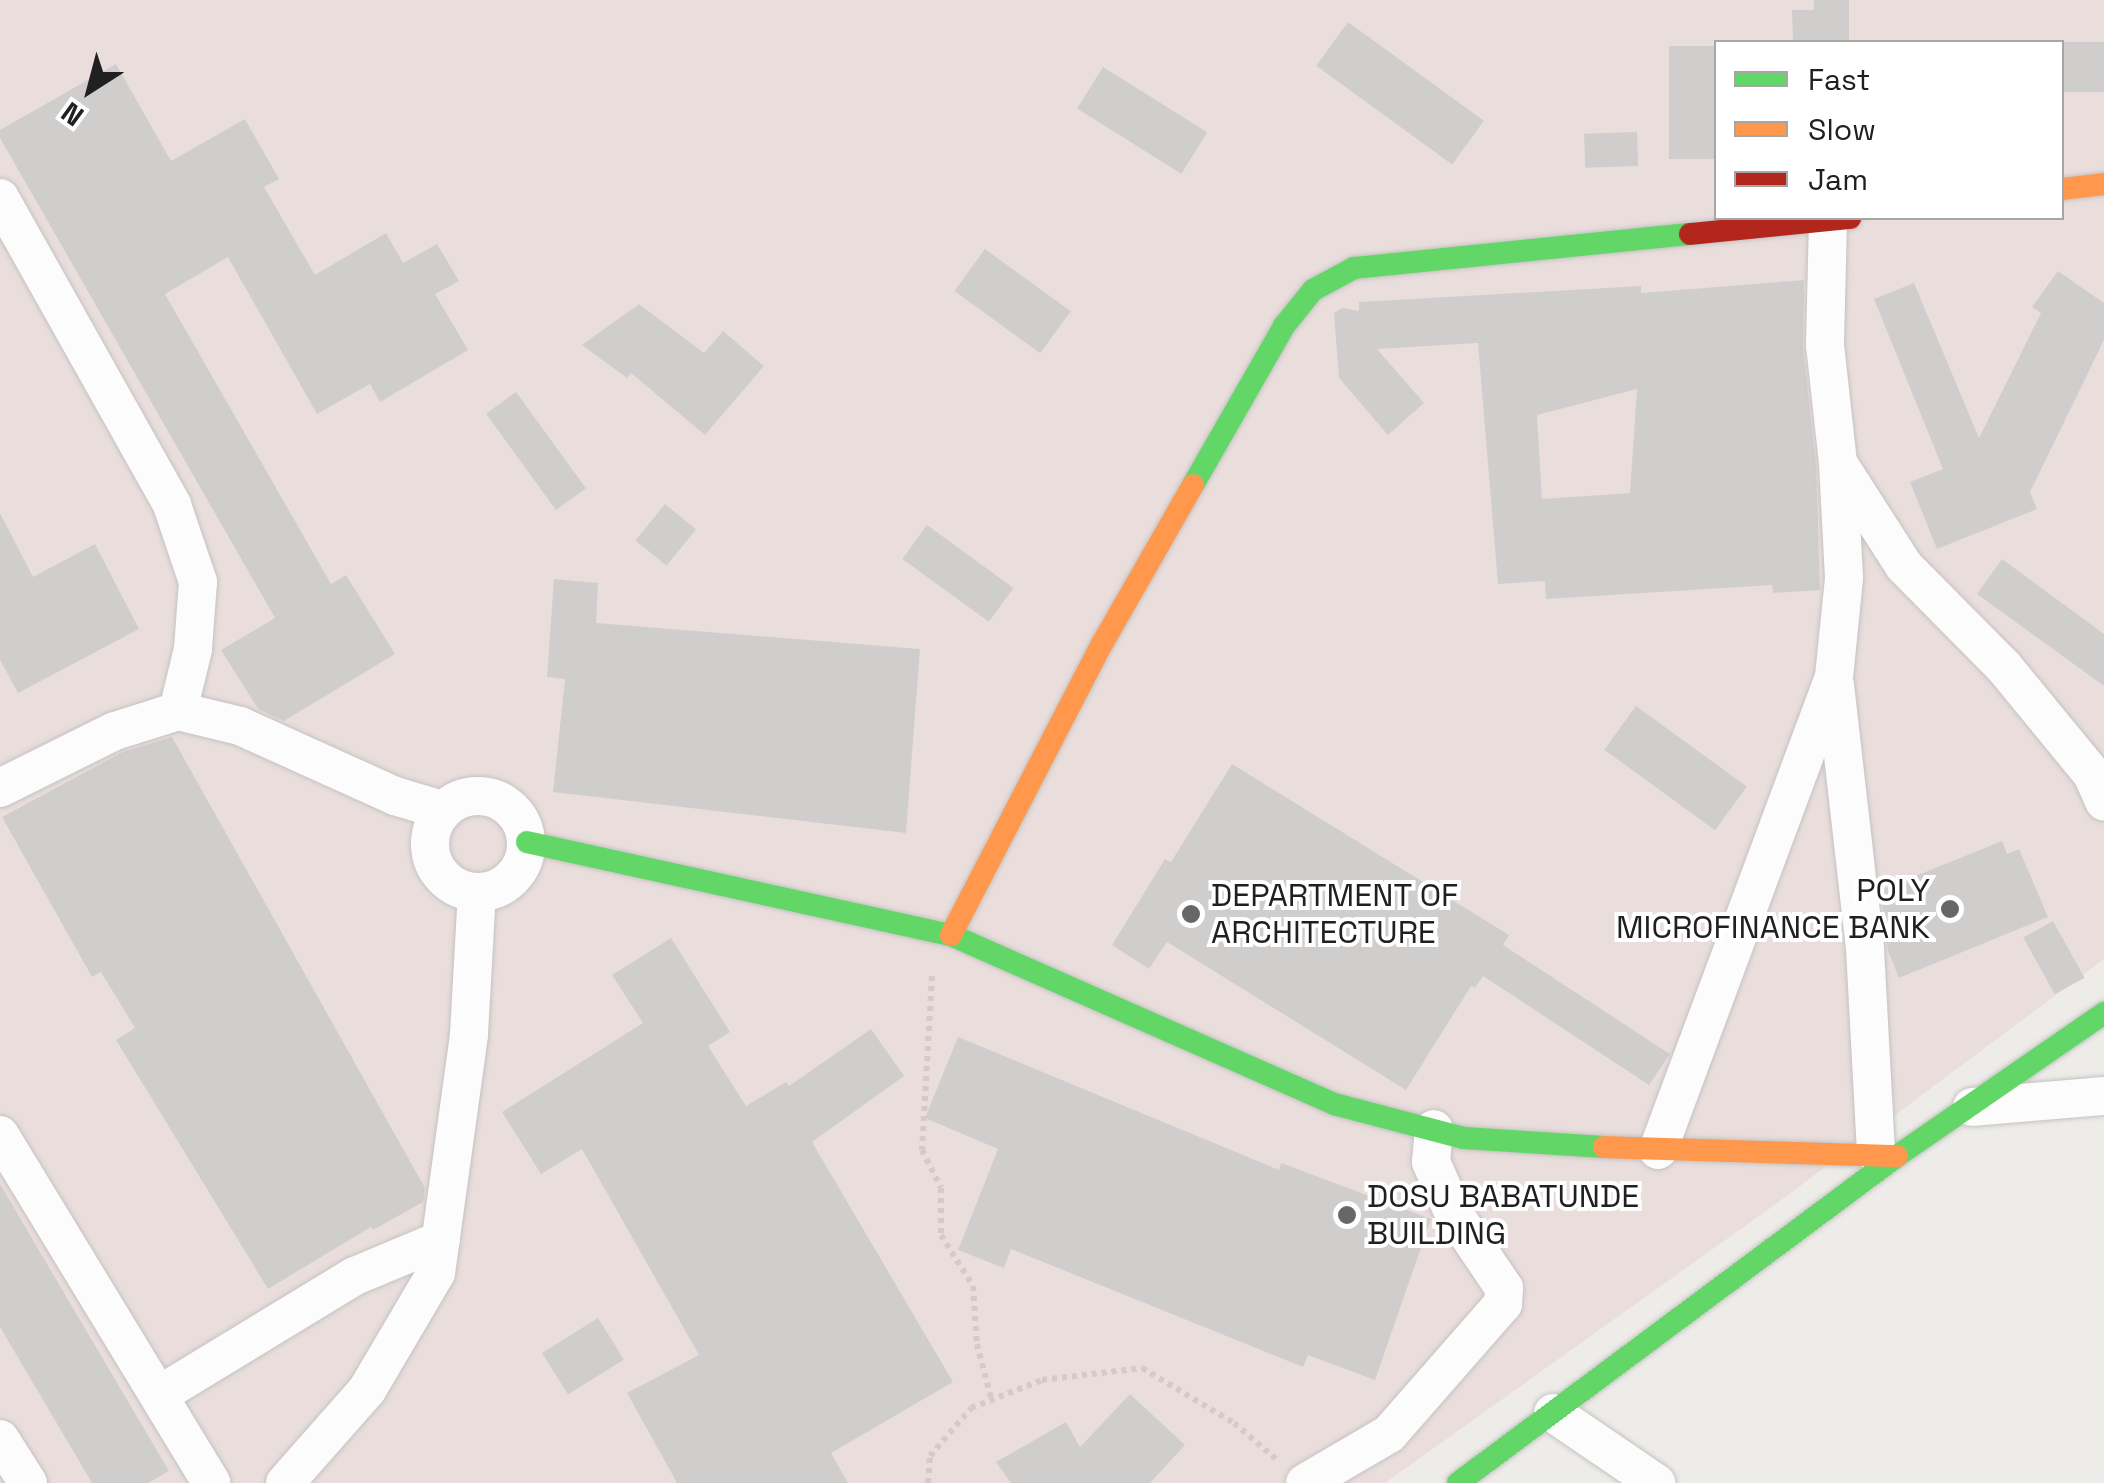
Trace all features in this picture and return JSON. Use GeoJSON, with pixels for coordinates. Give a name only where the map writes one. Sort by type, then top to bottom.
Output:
{"type":"FeatureCollection","features":[{"type":"Feature","properties":{"kind":"street"},"geometry":{"type":"LineString","coordinates":[[2064,189],[2104,184]]}},
{"type":"Feature","properties":{"kind":"street"},"geometry":{"type":"LineString","coordinates":[[2,207],[178,520],[198,582],[192,649],[178,711]]}},
{"type":"Feature","properties":{"kind":"street"},"geometry":{"type":"LineString","coordinates":[[952,935],[1102,644],[1284,326],[1314,290],[1354,268],[1829,220]]}},
{"type":"Feature","properties":{"kind":"street"},"geometry":{"type":"LineString","coordinates":[[1839,220],[1824,345],[1838,463],[1844,578],[1834,677],[1886,1155]]}},
{"type":"Feature","properties":{"kind":"street"},"geometry":{"type":"LineString","coordinates":[[1838,463],[1904,566],[2004,667],[2092,774],[2104,800]]}},
{"type":"Feature","properties":{"kind":"street"},"geometry":{"type":"LineString","coordinates":[[1658,1150],[1834,677]]}},
{"type":"Feature","properties":{"kind":"street"},"geometry":{"type":"LineString","coordinates":[[0,788],[115,731],[178,711],[240,726],[395,796],[442,810]]}},
{"type":"Feature","properties":{"kind":"street"},"geometry":{"type":"LineString","coordinates":[[487,796],[515,812],[527,842],[518,872],[493,890],[477,892],[448,882],[430,856],[433,824],[442,810],[455,801],[487,796]]}},
{"type":"Feature","properties":{"kind":"street"},"geometry":{"type":"LineString","coordinates":[[527,842],[952,935],[1334,1104],[1464,1138],[1658,1150],[1886,1155]]}},
{"type":"Feature","properties":{"kind":"street"},"geometry":{"type":"LineString","coordinates":[[285,1483],[366,1390],[436,1273],[468,1034],[477,892]]}},
{"type":"Feature","properties":{"kind":"street"},"geometry":{"type":"LineString","coordinates":[[1458,1483],[1886,1155],[1964,1108],[2104,1013]]}},
{"type":"Feature","properties":{"kind":"street"},"geometry":{"type":"LineString","coordinates":[[1964,1108],[2104,1096]]}},
{"type":"Feature","properties":{"kind":"street"},"geometry":{"type":"LineString","coordinates":[[1298,1477],[1389,1434],[1503,1304],[1504,1288],[1454,1214],[1431,1162],[1434,1130]]}},
{"type":"Feature","properties":{"kind":"street"},"geometry":{"type":"LineString","coordinates":[[0,1135],[212,1483]]}},
{"type":"Feature","properties":{"kind":"street"},"geometry":{"type":"LineString","coordinates":[[158,1396],[355,1276],[441,1240]]}},
{"type":"Feature","properties":{"kind":"street"},"geometry":{"type":"LineString","coordinates":[[1552,1413],[1656,1483]]}},
{"type":"Feature","properties":{"kind":"street"},"geometry":{"type":"LineString","coordinates":[[0,1439],[28,1483]]}},
{"type":"Feature","properties":{"kind":"path"},"geometry":{"type":"LineString","coordinates":[[952,935],[933,968],[922,1150],[941,1188],[941,1235],[973,1286],[978,1344],[992,1398]]}},
{"type":"Feature","properties":{"kind":"path"},"geometry":{"type":"LineString","coordinates":[[928,1483],[930,1456],[970,1408],[1042,1380],[1142,1368],[1234,1423],[1298,1477]]}},
{"type":"Feature","properties":{"kind":"shaded area"},"geometry":{"type":"Polygon","coordinates":[[[0,0],[2104,0],[2104,959],[1776,1204],[1385,1483],[0,1483],[0,0]]]}},
{"type":"Feature","properties":{"kind":"building"},"geometry":{"type":"Polygon","coordinates":[[[1814,0],[1849,0],[1849,40],[1793,40],[1792,10],[1814,10],[1814,0]]]}},
{"type":"Feature","properties":{"kind":"building"},"geometry":{"type":"Polygon","coordinates":[[[1348,22],[1484,121],[1452,164],[1316,66],[1348,22]]]}},
{"type":"Feature","properties":{"kind":"building"},"geometry":{"type":"Polygon","coordinates":[[[2064,42],[2104,42],[2104,92],[2064,92],[2064,42]]]}},
{"type":"Feature","properties":{"kind":"building"},"geometry":{"type":"Polygon","coordinates":[[[1669,46],[1714,46],[1714,159],[1669,159],[1669,46]]]}},
{"type":"Feature","properties":{"kind":"building"},"geometry":{"type":"Polygon","coordinates":[[[116,64],[171,161],[245,119],[279,179],[264,187],[315,275],[386,233],[403,263],[437,244],[459,281],[435,294],[468,350],[380,402],[370,384],[317,414],[228,257],[165,294],[331,584],[346,575],[395,654],[284,721],[258,709],[221,650],[275,618],[0,138],[0,130],[116,64]]]}},
{"type":"Feature","properties":{"kind":"building"},"geometry":{"type":"Polygon","coordinates":[[[1103,67],[1207,132],[1181,174],[1077,109],[1103,67]]]}},
{"type":"Feature","properties":{"kind":"building"},"geometry":{"type":"Polygon","coordinates":[[[1637,132],[1638,166],[1585,168],[1584,134],[1637,132]]]}},
{"type":"Feature","properties":{"kind":"building"},"geometry":{"type":"Polygon","coordinates":[[[985,249],[1071,311],[1040,353],[954,291],[985,249]]]}},
{"type":"Feature","properties":{"kind":"building"},"geometry":{"type":"Polygon","coordinates":[[[2058,271],[2104,303],[2104,340],[2030,492],[2037,509],[1937,549],[1910,482],[1943,469],[1874,299],[1914,283],[1979,438],[2041,313],[2032,307],[2058,271]]]}},
{"type":"Feature","properties":{"kind":"building"},"geometry":{"type":"Polygon","coordinates":[[[1804,280],[1803,347],[1816,465],[1820,590],[1773,593],[1772,585],[1546,599],[1545,581],[1498,584],[1478,343],[1377,349],[1424,403],[1388,435],[1339,378],[1334,313],[1342,308],[1359,311],[1359,302],[1641,286],[1641,293],[1804,280]],[[1637,389],[1537,415],[1542,499],[1630,493],[1637,389]]]}},
{"type":"Feature","properties":{"kind":"building"},"geometry":{"type":"Polygon","coordinates":[[[639,304],[704,353],[723,331],[764,366],[705,435],[631,373],[627,378],[582,345],[639,304]]]}},
{"type":"Feature","properties":{"kind":"building"},"geometry":{"type":"Polygon","coordinates":[[[516,392],[586,488],[556,510],[486,414],[516,392]]]}},
{"type":"Feature","properties":{"kind":"building"},"geometry":{"type":"Polygon","coordinates":[[[665,504],[696,529],[667,566],[635,541],[665,504]]]}},
{"type":"Feature","properties":{"kind":"building"},"geometry":{"type":"Polygon","coordinates":[[[0,513],[33,577],[95,544],[139,629],[18,693],[0,660],[0,513]]]}},
{"type":"Feature","properties":{"kind":"building"},"geometry":{"type":"Polygon","coordinates":[[[927,525],[1014,588],[989,622],[902,559],[927,525]]]}},
{"type":"Feature","properties":{"kind":"building"},"geometry":{"type":"Polygon","coordinates":[[[2002,559],[2104,634],[2104,686],[1977,594],[2002,559]]]}},
{"type":"Feature","properties":{"kind":"building"},"geometry":{"type":"Polygon","coordinates":[[[554,579],[598,583],[596,623],[920,649],[906,833],[553,792],[565,679],[547,677],[554,579]]]}},
{"type":"Feature","properties":{"kind":"building"},"geometry":{"type":"Polygon","coordinates":[[[1636,706],[1747,787],[1715,830],[1604,750],[1636,706]]]}},
{"type":"Feature","properties":{"kind":"building"},"geometry":{"type":"Polygon","coordinates":[[[172,737],[425,1188],[423,1202],[373,1230],[371,1227],[268,1289],[116,1040],[135,1028],[101,972],[92,977],[2,817],[123,752],[172,737]]]}},
{"type":"Feature","properties":{"kind":"building","name":"DEPARTMENT OF ARCHITECTURE"},"geometry":{"type":"Polygon","coordinates":[[[1232,764],[1509,935],[1503,945],[1670,1054],[1649,1085],[1483,976],[1475,988],[1471,986],[1406,1090],[1167,942],[1149,969],[1112,945],[1165,859],[1171,862],[1232,764]]]}},
{"type":"Feature","properties":{"kind":"building","name":"POLY MICROFINANCE BANK"},"geometry":{"type":"Polygon","coordinates":[[[2002,841],[2007,854],[2019,849],[2048,917],[1899,978],[1888,951],[1881,890],[2002,841]]]}},
{"type":"Feature","properties":{"kind":"building"},"geometry":{"type":"Polygon","coordinates":[[[2053,921],[2085,978],[2055,994],[2023,937],[2053,921]]]}},
{"type":"Feature","properties":{"kind":"building"},"geometry":{"type":"Polygon","coordinates":[[[671,938],[730,1032],[708,1046],[746,1106],[786,1082],[789,1086],[871,1029],[904,1076],[812,1142],[953,1382],[831,1453],[848,1483],[677,1483],[627,1393],[699,1355],[582,1149],[541,1174],[502,1112],[643,1023],[612,975],[671,938]]]}},
{"type":"Feature","properties":{"kind":"building"},"geometry":{"type":"Polygon","coordinates":[[[958,1037],[1279,1170],[1281,1163],[1431,1219],[1375,1380],[1308,1355],[1303,1367],[1011,1249],[1004,1268],[958,1250],[998,1149],[925,1118],[958,1037]]]}},
{"type":"Feature","properties":{"kind":"building"},"geometry":{"type":"Polygon","coordinates":[[[0,1184],[169,1471],[148,1483],[92,1483],[0,1327],[0,1184]]]}},
{"type":"Feature","properties":{"kind":"building"},"geometry":{"type":"Polygon","coordinates":[[[598,1318],[624,1360],[568,1395],[542,1353],[598,1318]]]}},
{"type":"Feature","properties":{"kind":"building"},"geometry":{"type":"Polygon","coordinates":[[[1130,1394],[1185,1445],[1150,1483],[1011,1483],[996,1462],[1066,1422],[1080,1447],[1130,1394]]]}},
{"type":"Feature","properties":{"kind":"traffic: fast"},"geometry":{"type":"LineString","coordinates":[[1193,485],[1284,326],[1313,290],[1354,268],[1690,234]]}},
{"type":"Feature","properties":{"kind":"traffic: fast"},"geometry":{"type":"LineString","coordinates":[[527,842],[951,935],[1334,1104],[1464,1138],[1604,1147]]}},
{"type":"Feature","properties":{"kind":"traffic: fast"},"geometry":{"type":"LineString","coordinates":[[1458,1483],[1897,1156],[2104,1013]]}},
{"type":"Feature","properties":{"kind":"traffic: slow"},"geometry":{"type":"LineString","coordinates":[[2064,189],[2104,184]]}},
{"type":"Feature","properties":{"kind":"traffic: slow"},"geometry":{"type":"LineString","coordinates":[[951,935],[1102,644],[1193,485]]}},
{"type":"Feature","properties":{"kind":"traffic: slow"},"geometry":{"type":"LineString","coordinates":[[1604,1147],[1897,1156]]}},
{"type":"Feature","properties":{"kind":"traffic: jam"},"geometry":{"type":"LineString","coordinates":[[1690,234],[1830,220]]}},
{"type":"Feature","properties":{"kind":"place","name":"POLY MICROFINANCE BANK"},"geometry":{"type":"Point","coordinates":[1950,909]}},
{"type":"Feature","properties":{"kind":"place","name":"DEPARTMENT OF ARCHITECTURE"},"geometry":{"type":"Point","coordinates":[1191,914]}},
{"type":"Feature","properties":{"kind":"place","name":"DOSU BABATUNDE BUILDING"},"geometry":{"type":"Point","coordinates":[1347,1215]}}]}
